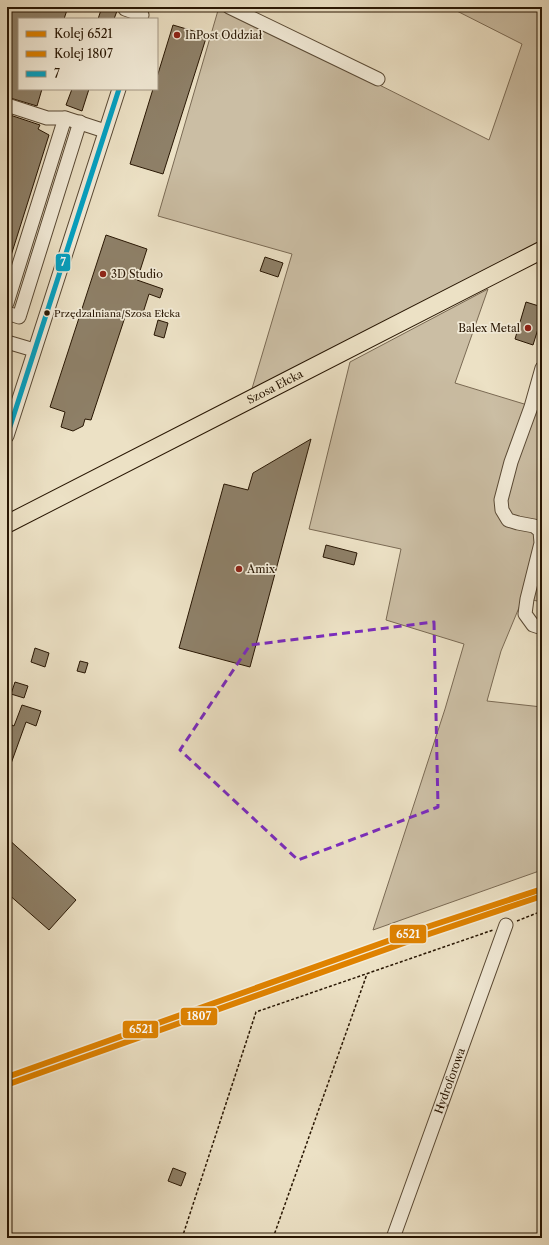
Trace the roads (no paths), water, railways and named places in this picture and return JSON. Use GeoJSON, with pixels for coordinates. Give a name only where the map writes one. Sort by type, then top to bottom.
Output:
{"type":"FeatureCollection","features":[{"type":"Feature","properties":{"kind":"main road","name":"Szosa Ełcka"},"geometry":{"type":"LineString","coordinates":[[7,524],[542,250]]}},
{"type":"Feature","properties":{"kind":"street"},"geometry":{"type":"LineString","coordinates":[[229,7],[378,79]]}},
{"type":"Feature","properties":{"kind":"street"},"geometry":{"type":"LineString","coordinates":[[121,12],[143,14]]}},
{"type":"Feature","properties":{"kind":"street"},"geometry":{"type":"LineString","coordinates":[[7,436],[118,90]]}},
{"type":"Feature","properties":{"kind":"street"},"geometry":{"type":"LineString","coordinates":[[7,105],[47,118],[65,118],[105,131]]}},
{"type":"Feature","properties":{"kind":"street"},"geometry":{"type":"LineString","coordinates":[[7,304],[65,118]]}},
{"type":"Feature","properties":{"kind":"street"},"geometry":{"type":"LineString","coordinates":[[7,313],[19,317],[80,122]]}},
{"type":"Feature","properties":{"kind":"street"},"geometry":{"type":"LineString","coordinates":[[7,342],[34,350]]}},
{"type":"Feature","properties":{"kind":"street"},"geometry":{"type":"LineString","coordinates":[[542,368],[531,407],[511,462],[501,500],[502,510],[508,520],[534,526],[540,531],[542,543],[527,599],[525,614],[533,625],[542,628]]}},
{"type":"Feature","properties":{"kind":"street","name":"Hydroforowa"},"geometry":{"type":"LineString","coordinates":[[393,1238],[506,925]]}},
{"type":"Feature","properties":{"kind":"rail line","name":"6521"},"geometry":{"type":"LineString","coordinates":[[7,1077],[427,927],[542,889]]}},
{"type":"Feature","properties":{"kind":"rail line","name":"1807"},"geometry":{"type":"LineString","coordinates":[[9,1084],[429,934],[542,896]]}},
{"type":"Feature","properties":{"kind":"place","name":"InPost Oddział"},"geometry":{"type":"Point","coordinates":[177,35]}},
{"type":"Feature","properties":{"kind":"place","name":"3D Studio"},"geometry":{"type":"Point","coordinates":[103,274]}},
{"type":"Feature","properties":{"kind":"place","name":"Przędzalniana/Szosa Ełcka"},"geometry":{"type":"Point","coordinates":[47,313]}},
{"type":"Feature","properties":{"kind":"place","name":"Balex Metal"},"geometry":{"type":"Point","coordinates":[528,328]}},
{"type":"Feature","properties":{"kind":"place","name":"Amix"},"geometry":{"type":"Point","coordinates":[239,569]}}]}
